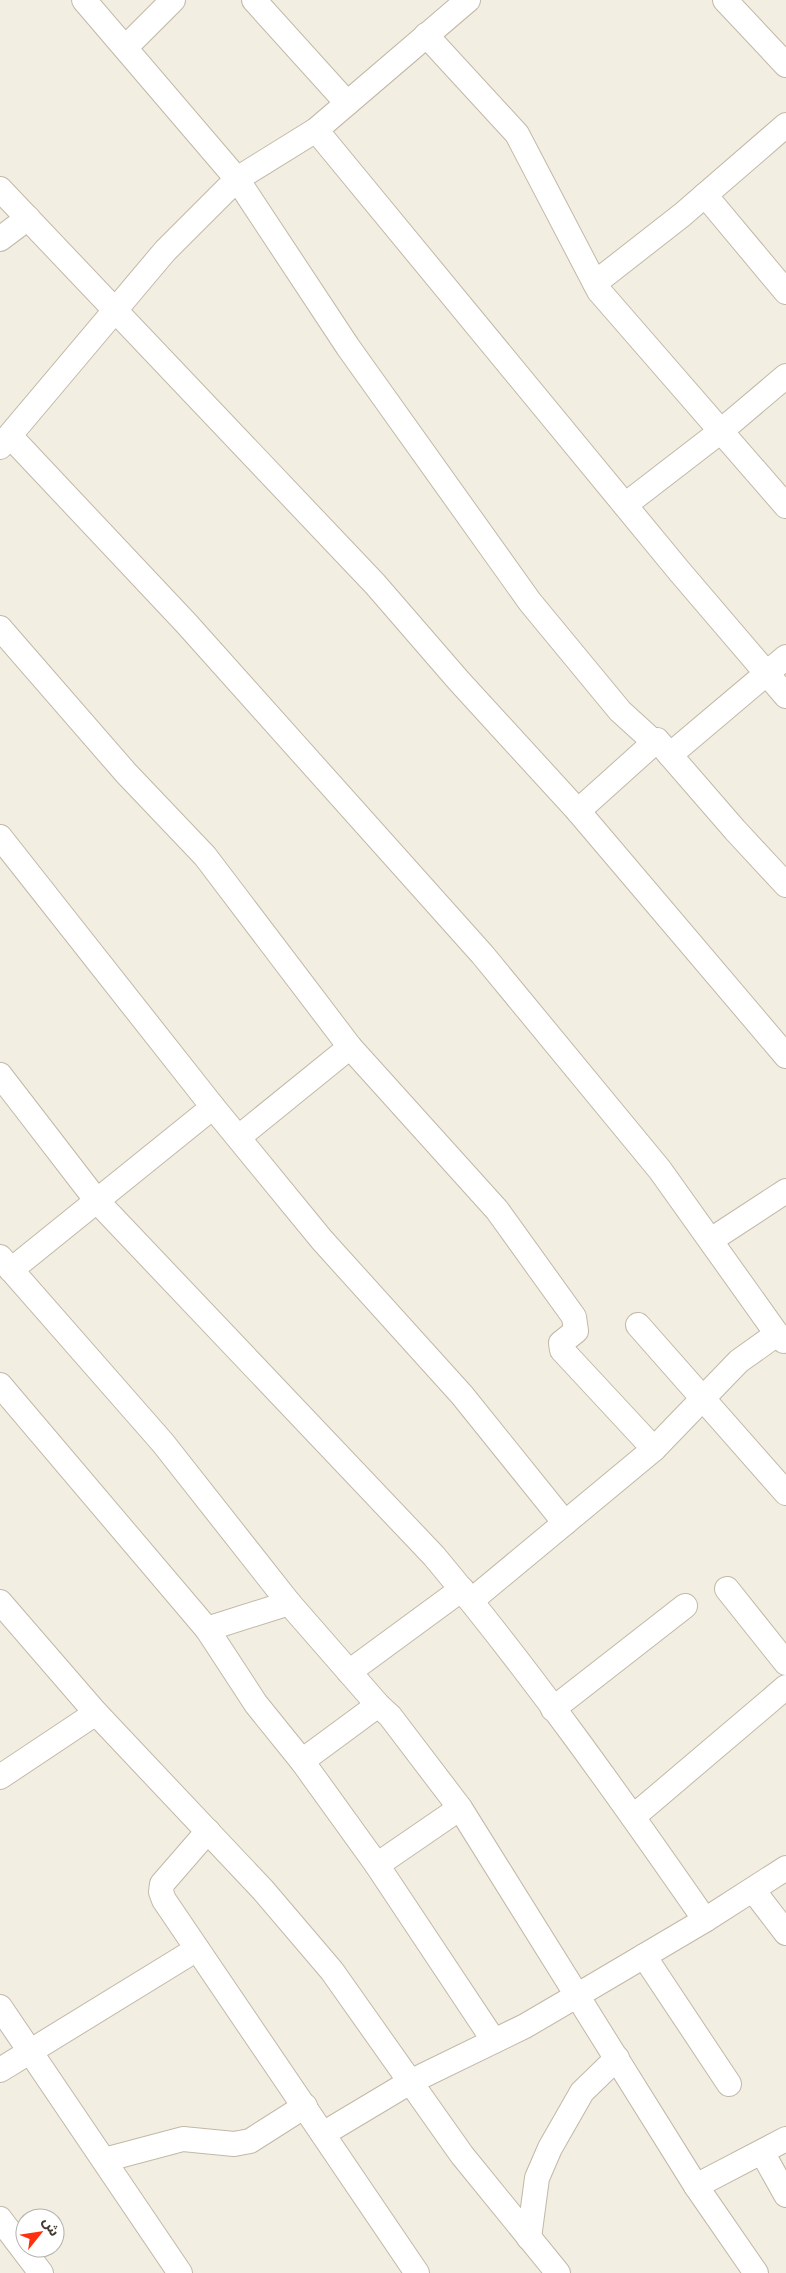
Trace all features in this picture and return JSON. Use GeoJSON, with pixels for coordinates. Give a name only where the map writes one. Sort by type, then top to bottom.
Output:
{"type":"FeatureCollection","features":[{"type":"Feature","properties":{"kind":"street"},"geometry":{"type":"LineString","coordinates":[[84,0],[126,46],[237,179],[348,347],[530,602],[620,711],[662,749],[786,885]]}},
{"type":"Feature","properties":{"kind":"street"},"geometry":{"type":"LineString","coordinates":[[126,46],[174,0]]}},
{"type":"Feature","properties":{"kind":"street"},"geometry":{"type":"LineString","coordinates":[[254,0],[347,103]]}},
{"type":"Feature","properties":{"kind":"street"},"geometry":{"type":"LineString","coordinates":[[349,1672],[467,1595],[565,1523],[654,1449],[739,1361],[782,1337],[660,1170],[482,954],[186,623],[5,442],[165,251],[237,179],[316,130],[468,0]]}},
{"type":"Feature","properties":{"kind":"street"},"geometry":{"type":"LineString","coordinates":[[725,0],[786,65]]}},
{"type":"Feature","properties":{"kind":"street"},"geometry":{"type":"LineString","coordinates":[[426,35],[517,134],[599,292],[786,506]]}},
{"type":"Feature","properties":{"kind":"street"},"geometry":{"type":"LineString","coordinates":[[594,283],[705,195],[786,125]]}},
{"type":"Feature","properties":{"kind":"street"},"geometry":{"type":"LineString","coordinates":[[316,130],[786,696]]}},
{"type":"Feature","properties":{"kind":"street"},"geometry":{"type":"LineString","coordinates":[[0,189],[375,584],[459,681],[578,810],[786,1056]]}},
{"type":"Feature","properties":{"kind":"street"},"geometry":{"type":"LineString","coordinates":[[705,195],[786,292]]}},
{"type":"Feature","properties":{"kind":"street"},"geometry":{"type":"LineString","coordinates":[[0,239],[28,218]]}},
{"type":"Feature","properties":{"kind":"street"},"geometry":{"type":"LineString","coordinates":[[625,504],[721,430],[786,376]]}},
{"type":"Feature","properties":{"kind":"street"},"geometry":{"type":"LineString","coordinates":[[0,628],[126,773],[205,856],[350,1047],[497,1210],[574,1317],[576,1331],[560,1342],[562,1350],[654,1449]]}},
{"type":"Feature","properties":{"kind":"street"},"geometry":{"type":"LineString","coordinates":[[578,810],[767,674],[786,657]]}},
{"type":"Feature","properties":{"kind":"street"},"geometry":{"type":"LineString","coordinates":[[0,837],[213,1107],[322,1240],[462,1395],[565,1523]]}},
{"type":"Feature","properties":{"kind":"street"},"geometry":{"type":"LineString","coordinates":[[239,1137],[350,1047]]}},
{"type":"Feature","properties":{"kind":"street"},"geometry":{"type":"LineString","coordinates":[[0,1075],[97,1201],[427,1549],[467,1595],[633,1817],[705,1920]]}},
{"type":"Feature","properties":{"kind":"street"},"geometry":{"type":"LineString","coordinates":[[213,1107],[97,1201],[6,1263],[163,1443],[289,1603],[378,1705],[390,1716],[460,1808],[696,2186],[756,2273]]}},
{"type":"Feature","properties":{"kind":"street"},"geometry":{"type":"LineString","coordinates":[[710,1240],[786,1191]]}},
{"type":"Feature","properties":{"kind":"street"},"geometry":{"type":"LineString","coordinates":[[638,1325],[786,1493]]}},
{"type":"Feature","properties":{"kind":"street"},"geometry":{"type":"LineString","coordinates":[[0,1385],[207,1630],[256,1704],[302,1761],[377,1865],[494,2041]]}},
{"type":"Feature","properties":{"kind":"street"},"geometry":{"type":"LineString","coordinates":[[727,1589],[785,1659]]}},
{"type":"Feature","properties":{"kind":"street"},"geometry":{"type":"LineString","coordinates":[[0,1602],[96,1713],[263,1890],[332,1971],[462,2155],[558,2273]]}},
{"type":"Feature","properties":{"kind":"street"},"geometry":{"type":"LineString","coordinates":[[207,1630],[289,1603]]}},
{"type":"Feature","properties":{"kind":"street"},"geometry":{"type":"LineString","coordinates":[[553,1709],[685,1606]]}},
{"type":"Feature","properties":{"kind":"street"},"geometry":{"type":"LineString","coordinates":[[633,1817],[786,1687]]}},
{"type":"Feature","properties":{"kind":"street"},"geometry":{"type":"LineString","coordinates":[[302,1761],[378,1705]]}},
{"type":"Feature","properties":{"kind":"street"},"geometry":{"type":"LineString","coordinates":[[0,1777],[96,1713]]}},
{"type":"Feature","properties":{"kind":"street"},"geometry":{"type":"LineString","coordinates":[[377,1865],[460,1808]]}},
{"type":"Feature","properties":{"kind":"street"},"geometry":{"type":"LineString","coordinates":[[208,1831],[162,1884],[161,1892],[164,1900],[417,2273]]}},
{"type":"Feature","properties":{"kind":"street"},"geometry":{"type":"LineString","coordinates":[[324,2134],[410,2082],[494,2041],[578,1996],[705,1920],[786,1868]]}},
{"type":"Feature","properties":{"kind":"street"},"geometry":{"type":"LineString","coordinates":[[753,1890],[786,1933]]}},
{"type":"Feature","properties":{"kind":"street"},"geometry":{"type":"LineString","coordinates":[[0,2070],[197,1949]]}},
{"type":"Feature","properties":{"kind":"street"},"geometry":{"type":"LineString","coordinates":[[644,1956],[729,2084]]}},
{"type":"Feature","properties":{"kind":"street"},"geometry":{"type":"LineString","coordinates":[[0,2007],[180,2273]]}},
{"type":"Feature","properties":{"kind":"street"},"geometry":{"type":"LineString","coordinates":[[529,2238],[537,2178],[550,2148],[582,2092],[617,2058]]}},
{"type":"Feature","properties":{"kind":"street"},"geometry":{"type":"LineString","coordinates":[[104,2160],[183,2139],[234,2144],[250,2141],[305,2106]]}},
{"type":"Feature","properties":{"kind":"street"},"geometry":{"type":"LineString","coordinates":[[696,2186],[786,2139]]}},
{"type":"Feature","properties":{"kind":"street"},"geometry":{"type":"LineString","coordinates":[[762,2152],[786,2195]]}},
{"type":"Feature","properties":{"kind":"street"},"geometry":{"type":"LineString","coordinates":[[0,2219],[41,2273]]}}]}
